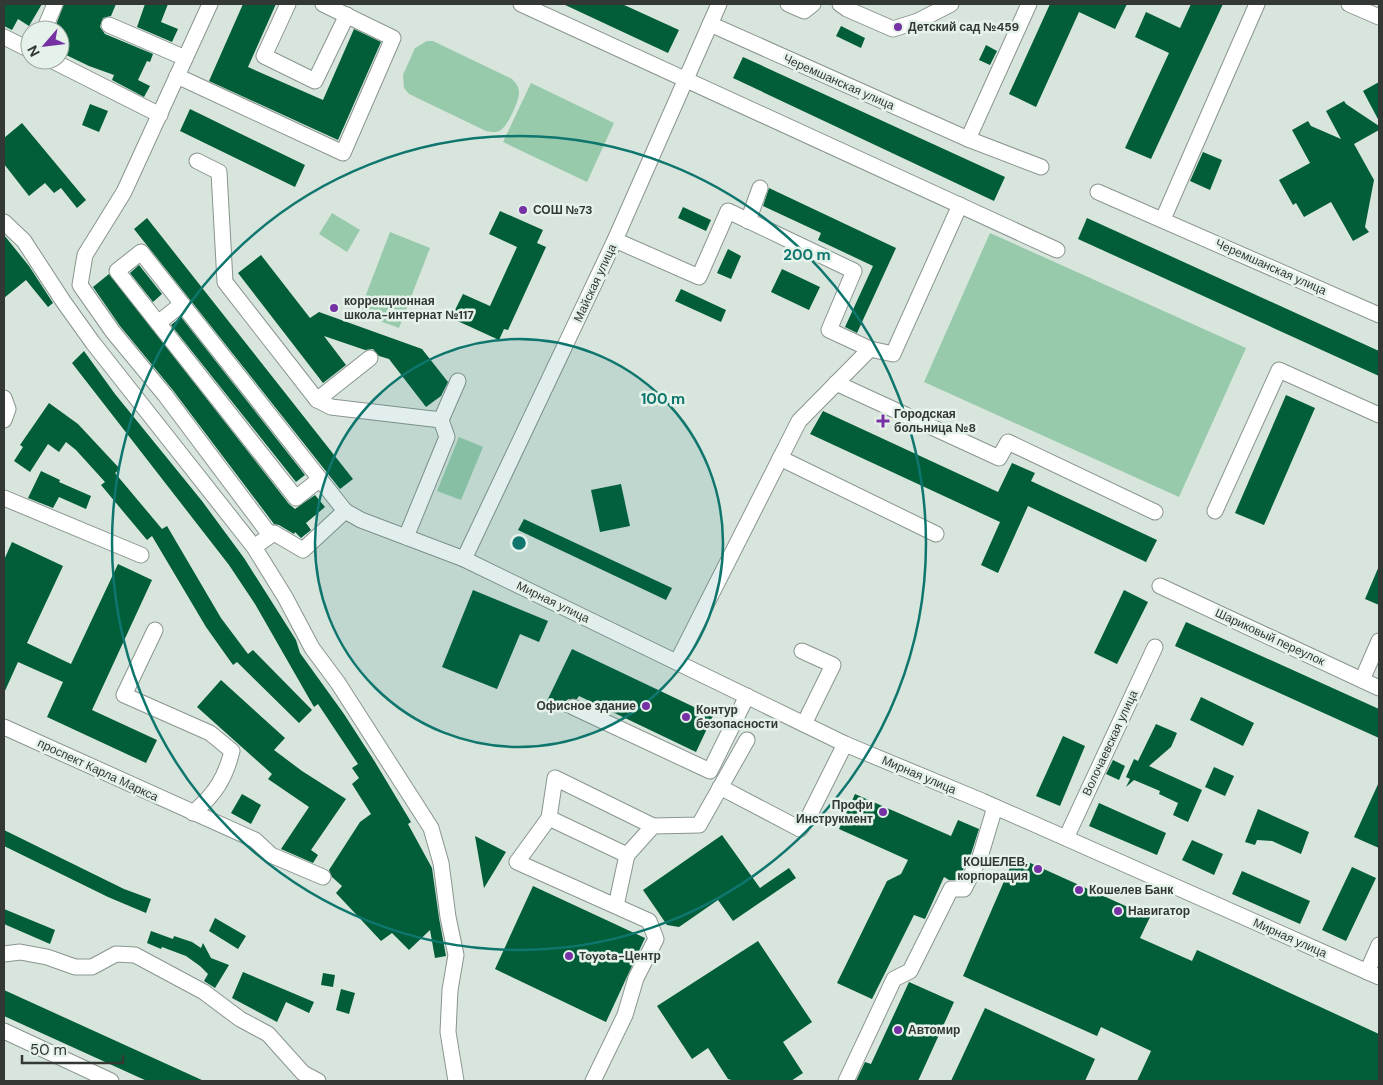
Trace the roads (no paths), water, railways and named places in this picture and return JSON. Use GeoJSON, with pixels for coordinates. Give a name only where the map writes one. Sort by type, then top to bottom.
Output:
{"type":"FeatureCollection","features":[{"type":"Feature","properties":{"kind":"street"},"geometry":{"type":"LineString","coordinates":[[48,20],[55,4]]}},
{"type":"Feature","properties":{"kind":"street"},"geometry":{"type":"LineString","coordinates":[[210,4],[124,192],[85,255],[80,285],[113,332],[165,396],[270,536]]}},
{"type":"Feature","properties":{"kind":"street"},"geometry":{"type":"LineString","coordinates":[[288,4],[264,56],[315,81],[347,16]]}},
{"type":"Feature","properties":{"kind":"street"},"geometry":{"type":"LineString","coordinates":[[178,76],[343,153],[393,38],[323,4]]}},
{"type":"Feature","properties":{"kind":"street"},"geometry":{"type":"LineString","coordinates":[[520,4],[1057,250]]}},
{"type":"Feature","properties":{"kind":"street","name":"Майская улица"},"geometry":{"type":"LineString","coordinates":[[464,559],[616,240],[719,4]]}},
{"type":"Feature","properties":{"kind":"street"},"geometry":{"type":"LineString","coordinates":[[788,4],[804,11],[813,4]]}},
{"type":"Feature","properties":{"kind":"street"},"geometry":{"type":"LineString","coordinates":[[840,4],[846,9],[893,29],[918,21],[951,4]]}},
{"type":"Feature","properties":{"kind":"street"},"geometry":{"type":"LineString","coordinates":[[968,139],[1029,4]]}},
{"type":"Feature","properties":{"kind":"street"},"geometry":{"type":"LineString","coordinates":[[1163,219],[1257,4]]}},
{"type":"Feature","properties":{"kind":"street"},"geometry":{"type":"LineString","coordinates":[[1349,4],[1379,17]]}},
{"type":"Feature","properties":{"kind":"street","name":"Черемшанская улица"},"geometry":{"type":"LineString","coordinates":[[710,24],[968,139],[1040,167]]}},
{"type":"Feature","properties":{"kind":"street"},"geometry":{"type":"LineString","coordinates":[[109,25],[185,58]]}},
{"type":"Feature","properties":{"kind":"street"},"geometry":{"type":"LineString","coordinates":[[4,37],[20,45]]}},
{"type":"Feature","properties":{"kind":"street"},"geometry":{"type":"LineString","coordinates":[[70,70],[160,115]]}},
{"type":"Feature","properties":{"kind":"street"},"geometry":{"type":"LineString","coordinates":[[197,161],[219,172],[225,282],[317,400],[331,407],[441,420]]}},
{"type":"Feature","properties":{"kind":"street"},"geometry":{"type":"LineString","coordinates":[[748,221],[760,188]]}},
{"type":"Feature","properties":{"kind":"street","name":"Черемшанская улица"},"geometry":{"type":"LineString","coordinates":[[1098,192],[1379,315]]}},
{"type":"Feature","properties":{"kind":"street"},"geometry":{"type":"LineString","coordinates":[[616,240],[699,277],[728,211],[854,271],[829,330],[870,349],[894,354],[960,206]]}},
{"type":"Feature","properties":{"kind":"street"},"geometry":{"type":"LineString","coordinates":[[4,222],[24,241],[93,343],[254,547],[285,597],[312,648],[338,683],[431,828],[441,863],[448,917],[456,955],[450,990],[448,1032],[456,1081]]}},
{"type":"Feature","properties":{"kind":"street"},"geometry":{"type":"LineString","coordinates":[[254,547],[274,532],[303,550],[345,511],[320,479],[141,252],[117,271],[296,498],[320,479]]}},
{"type":"Feature","properties":{"kind":"street"},"geometry":{"type":"LineString","coordinates":[[158,323],[182,304]]}},
{"type":"Feature","properties":{"kind":"street"},"geometry":{"type":"LineString","coordinates":[[677,662],[799,421],[870,349]]}},
{"type":"Feature","properties":{"kind":"street"},"geometry":{"type":"LineString","coordinates":[[317,400],[370,358]]}},
{"type":"Feature","properties":{"kind":"street"},"geometry":{"type":"LineString","coordinates":[[1215,511],[1279,370],[1379,415]]}},
{"type":"Feature","properties":{"kind":"street"},"geometry":{"type":"LineString","coordinates":[[406,537],[447,437],[441,420],[458,381]]}},
{"type":"Feature","properties":{"kind":"street"},"geometry":{"type":"LineString","coordinates":[[836,383],[999,458],[1008,442],[1156,512]]}},
{"type":"Feature","properties":{"kind":"street"},"geometry":{"type":"LineString","coordinates":[[4,398],[8,410],[4,420]]}},
{"type":"Feature","properties":{"kind":"street"},"geometry":{"type":"LineString","coordinates":[[780,458],[936,534]]}},
{"type":"Feature","properties":{"kind":"street"},"geometry":{"type":"LineString","coordinates":[[4,498],[140,555]]}},
{"type":"Feature","properties":{"kind":"street","name":"Мирная улица"},"geometry":{"type":"LineString","coordinates":[[345,511],[361,520],[464,559],[845,744],[1066,838],[1373,975]]}},
{"type":"Feature","properties":{"kind":"street","name":"Шариковый переулок"},"geometry":{"type":"LineString","coordinates":[[1160,586],[1379,688]]}},
{"type":"Feature","properties":{"kind":"street"},"geometry":{"type":"LineString","coordinates":[[155,630],[124,695],[210,733],[232,751],[227,771],[208,800],[193,814]]}},
{"type":"Feature","properties":{"kind":"street"},"geometry":{"type":"LineString","coordinates":[[1362,680],[1379,641]]}},
{"type":"Feature","properties":{"kind":"street","name":"Волочаевская улица"},"geometry":{"type":"LineString","coordinates":[[1066,838],[1155,647]]}},
{"type":"Feature","properties":{"kind":"street"},"geometry":{"type":"LineString","coordinates":[[802,651],[833,665],[804,724]]}},
{"type":"Feature","properties":{"kind":"street"},"geometry":{"type":"LineString","coordinates":[[573,707],[710,771],[747,696]]}},
{"type":"Feature","properties":{"kind":"street","name":"проспект Карла Маркса"},"geometry":{"type":"LineString","coordinates":[[4,727],[254,840],[270,855],[323,877]]}},
{"type":"Feature","properties":{"kind":"street"},"geometry":{"type":"LineString","coordinates":[[593,1081],[625,1015],[636,978],[656,939],[649,921],[518,862],[550,818],[555,778],[653,826],[699,825],[746,740]]}},
{"type":"Feature","properties":{"kind":"street"},"geometry":{"type":"LineString","coordinates":[[720,787],[800,828],[808,818],[845,744]]}},
{"type":"Feature","properties":{"kind":"street"},"geometry":{"type":"LineString","coordinates":[[846,1081],[894,979],[910,971],[951,889],[964,889],[980,857],[995,807]]}},
{"type":"Feature","properties":{"kind":"street"},"geometry":{"type":"LineString","coordinates":[[550,818],[627,855]]}},
{"type":"Feature","properties":{"kind":"street"},"geometry":{"type":"LineString","coordinates":[[616,906],[627,855],[653,826]]}},
{"type":"Feature","properties":{"kind":"street"},"geometry":{"type":"LineString","coordinates":[[1373,975],[1379,945]]}},
{"type":"Feature","properties":{"kind":"street"},"geometry":{"type":"LineString","coordinates":[[4,954],[20,952],[47,957],[75,967],[92,967],[116,954],[135,954],[204,992],[240,1019],[268,1034],[303,1073],[318,1081]]}},
{"type":"Feature","properties":{"kind":"street"},"geometry":{"type":"LineString","coordinates":[[4,1031],[111,1081]]}},
{"type":"Feature","properties":{"kind":"place","name":"Детский сад №459"},"geometry":{"type":"Point","coordinates":[898,27]}},
{"type":"Feature","properties":{"kind":"place","name":"СОШ №73"},"geometry":{"type":"Point","coordinates":[523,210]}},
{"type":"Feature","properties":{"kind":"place","name":"коррекционная школа-интернат №117"},"geometry":{"type":"Point","coordinates":[334,308]}},
{"type":"Feature","properties":{"kind":"place","name":"Городская больница №8"},"geometry":{"type":"Point","coordinates":[883,421]}},
{"type":"Feature","properties":{"kind":"place","name":"Офисное здание"},"geometry":{"type":"Point","coordinates":[646,706]}},
{"type":"Feature","properties":{"kind":"place","name":"Контур безопасности"},"geometry":{"type":"Point","coordinates":[686,717]}},
{"type":"Feature","properties":{"kind":"place","name":"Профи Инструкмент"},"geometry":{"type":"Point","coordinates":[883,812]}},
{"type":"Feature","properties":{"kind":"place","name":"КОШЕЛЕВ, корпорация"},"geometry":{"type":"Point","coordinates":[1038,869]}},
{"type":"Feature","properties":{"kind":"place","name":"Кошелев Банк"},"geometry":{"type":"Point","coordinates":[1079,890]}},
{"type":"Feature","properties":{"kind":"place","name":"Навигатор"},"geometry":{"type":"Point","coordinates":[1118,911]}},
{"type":"Feature","properties":{"kind":"place","name":"Toyota-Центр"},"geometry":{"type":"Point","coordinates":[569,956]}},
{"type":"Feature","properties":{"kind":"place","name":"Автомир"},"geometry":{"type":"Point","coordinates":[898,1030]}}]}
